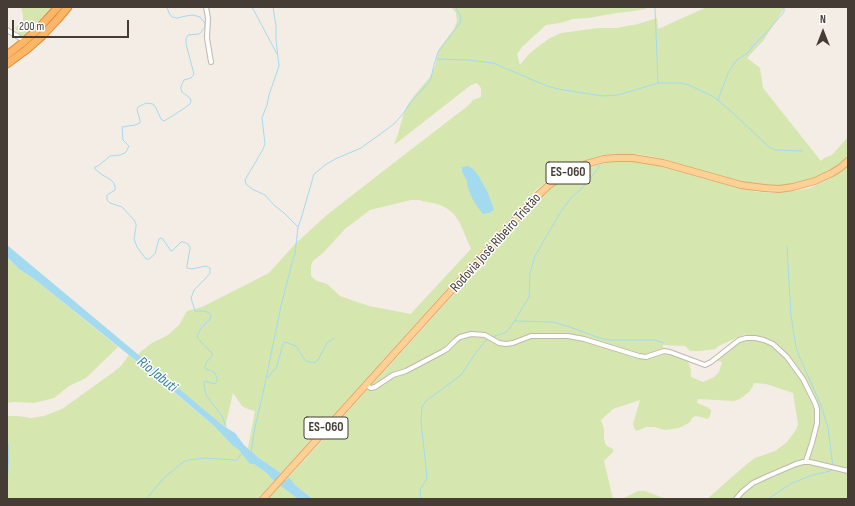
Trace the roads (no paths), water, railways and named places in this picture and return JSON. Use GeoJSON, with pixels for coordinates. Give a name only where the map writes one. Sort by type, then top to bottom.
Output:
{"type":"FeatureCollection","features":[{"type":"Feature","properties":{"kind":"highway"},"geometry":{"type":"LineString","coordinates":[[7,55],[25,41],[58,7]]}},
{"type":"Feature","properties":{"kind":"highway"},"geometry":{"type":"LineString","coordinates":[[7,64],[42,36],[68,7]]}},
{"type":"Feature","properties":{"kind":"main road","name":"Rodovia José Ribeiro Tristão"},"geometry":{"type":"LineString","coordinates":[[263,499],[365,385],[457,286],[533,200],[555,181],[569,172],[596,161],[610,158],[640,158],[741,185],[757,188],[779,188],[793,187],[815,181],[832,173],[848,161]]}},
{"type":"Feature","properties":{"kind":"street"},"geometry":{"type":"LineString","coordinates":[[206,7],[208,18],[207,38],[211,62]]}},
{"type":"Feature","properties":{"kind":"street"},"geometry":{"type":"LineString","coordinates":[[7,30],[25,41]]}},
{"type":"Feature","properties":{"kind":"street"},"geometry":{"type":"LineString","coordinates":[[365,385],[371,388],[375,387],[393,375],[406,371],[442,352],[460,337],[471,334],[484,335],[499,343],[506,344],[531,336],[568,336],[639,356],[646,357],[664,351],[670,352],[705,365],[739,340],[755,338],[772,344],[787,357],[802,379],[815,403],[817,409],[817,423],[806,461]]}},
{"type":"Feature","properties":{"kind":"street"},"geometry":{"type":"LineString","coordinates":[[736,499],[753,483],[806,461],[848,471]]}},
{"type":"Feature","properties":{"kind":"water"},"geometry":{"type":"Polygon","coordinates":[[[468,166],[478,175],[488,193],[494,210],[489,213],[483,214],[472,198],[467,181],[462,172],[462,167],[468,166]]]}},
{"type":"Feature","properties":{"kind":"water"},"geometry":{"type":"Polygon","coordinates":[[[7,245],[225,427],[235,433],[244,445],[259,458],[281,473],[275,479],[254,464],[250,464],[238,449],[233,446],[213,425],[160,380],[33,278],[19,269],[7,257],[7,245]]]}},
{"type":"Feature","properties":{"kind":"water"},"geometry":{"type":"Polygon","coordinates":[[[289,477],[295,485],[313,499],[297,498],[283,483],[289,477]]]}},
{"type":"Feature","properties":{"kind":"waterway"},"geometry":{"type":"LineString","coordinates":[[167,7],[172,17],[177,18],[193,15],[200,17],[205,23],[205,27],[199,34],[188,35],[186,39],[194,74],[191,78],[184,80],[181,89],[182,92],[190,98],[190,104],[164,121],[161,119],[153,104],[146,103],[138,107],[137,110],[140,123],[122,127],[123,140],[129,146],[125,153],[110,156],[95,167],[95,169],[114,183],[115,190],[107,195],[107,200],[110,203],[122,207],[134,220],[136,224],[134,239],[137,247],[146,259],[149,259],[155,254],[159,239],[162,238],[171,251],[181,242],[188,244],[190,249],[187,268],[192,269],[206,266],[210,268],[210,273],[194,290],[191,298],[195,311],[205,311],[211,316],[201,328],[197,337],[212,353],[212,356],[206,363],[205,368],[215,373],[217,381],[215,384],[205,381],[204,386],[206,395],[222,416],[226,427]]}},
{"type":"Feature","properties":{"kind":"waterway"},"geometry":{"type":"LineString","coordinates":[[252,7],[277,54]]}},
{"type":"Feature","properties":{"kind":"waterway"},"geometry":{"type":"LineString","coordinates":[[273,7],[279,66],[262,118],[265,144],[245,180],[246,184],[252,189],[265,195],[298,227]]}},
{"type":"Feature","properties":{"kind":"waterway"},"geometry":{"type":"LineString","coordinates":[[251,452],[281,306],[295,254],[298,227],[314,174],[335,159],[361,148],[394,124],[402,115],[411,102],[430,81],[438,52],[460,23],[461,18],[456,7]]}},
{"type":"Feature","properties":{"kind":"waterway"},"geometry":{"type":"LineString","coordinates":[[655,7],[658,82]]}},
{"type":"Feature","properties":{"kind":"waterway"},"geometry":{"type":"LineString","coordinates":[[718,100],[728,73],[734,64],[737,60],[749,52],[765,34],[784,12],[784,7]]}},
{"type":"Feature","properties":{"kind":"waterway"},"geometry":{"type":"LineString","coordinates":[[437,59],[468,60],[493,63],[547,86],[603,96],[618,95],[658,83],[681,83],[689,85],[714,97],[770,148],[775,150],[802,151]]}},
{"type":"Feature","properties":{"kind":"waterway"},"geometry":{"type":"LineString","coordinates":[[491,337],[502,334],[510,328],[529,297],[530,273],[535,256],[560,213],[571,198],[583,187],[600,166]]}},
{"type":"Feature","properties":{"kind":"waterway"},"geometry":{"type":"LineString","coordinates":[[787,247],[791,316],[796,347],[821,405],[828,428],[833,467]]}},
{"type":"Feature","properties":{"kind":"waterway"},"geometry":{"type":"LineString","coordinates":[[515,321],[553,322],[603,339],[654,340],[664,343]]}},
{"type":"Feature","properties":{"kind":"waterway"},"geometry":{"type":"LineString","coordinates":[[267,377],[269,377],[276,369],[283,344],[285,342],[296,346],[306,361],[314,363],[318,360],[327,343],[334,338]]}},
{"type":"Feature","properties":{"kind":"waterway"},"geometry":{"type":"LineString","coordinates":[[421,499],[420,490],[427,477],[421,422],[422,407],[426,401],[461,375],[485,341],[489,339]]}},
{"type":"Feature","properties":{"kind":"waterway"},"geometry":{"type":"LineString","coordinates":[[7,438],[9,451],[7,488]]}},
{"type":"Feature","properties":{"kind":"waterway"},"geometry":{"type":"LineString","coordinates":[[146,499],[165,477],[183,462],[205,458],[237,460],[242,453]]}},
{"type":"Feature","properties":{"kind":"waterway"},"geometry":{"type":"LineString","coordinates":[[768,499],[792,483],[832,470]]}},
{"type":"Feature","properties":{"kind":"waterway","name":"Rio Jabuti"},"geometry":{"type":"LineString","coordinates":[[270,471],[276,478],[304,499]]}}]}
